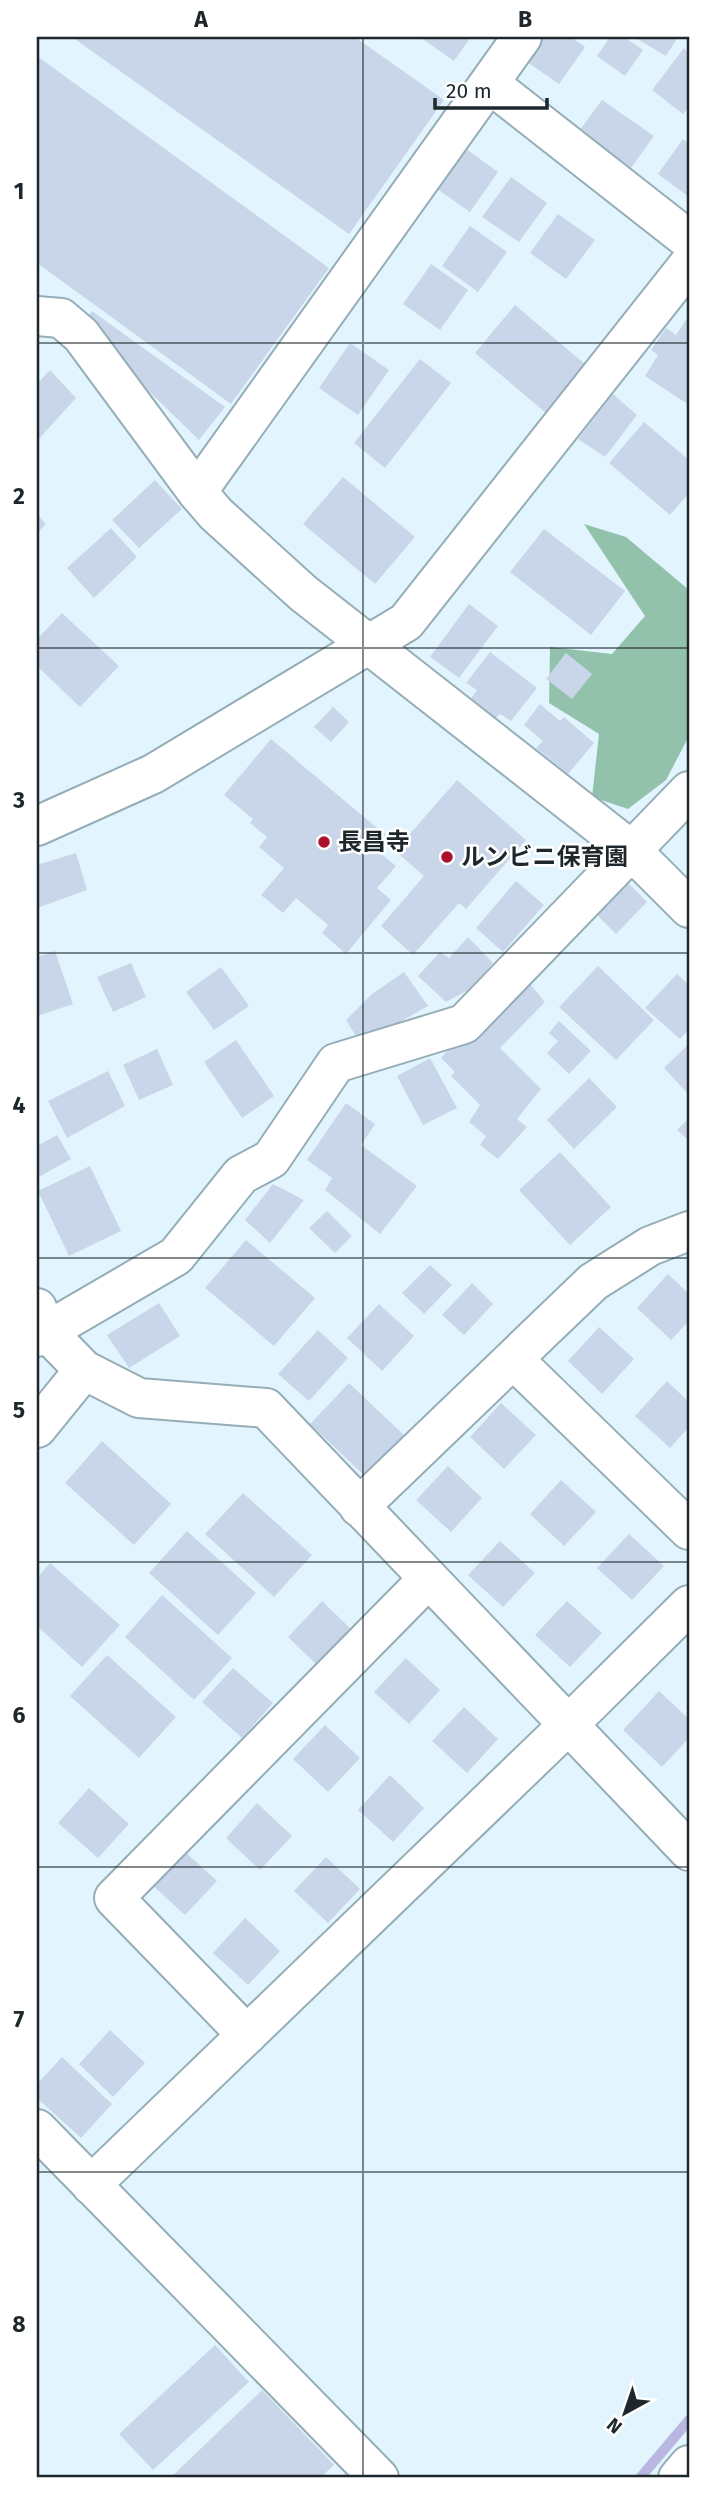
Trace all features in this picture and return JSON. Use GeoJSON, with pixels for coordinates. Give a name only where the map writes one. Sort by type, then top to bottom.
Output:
{"type":"FeatureCollection","features":[{"type":"Feature","properties":{"kind":"street"},"geometry":{"type":"LineString","coordinates":[[197,492],[523,37]]}},
{"type":"Feature","properties":{"kind":"street"},"geometry":{"type":"LineString","coordinates":[[490,84],[689,240]]}},
{"type":"Feature","properties":{"kind":"street"},"geometry":{"type":"LineString","coordinates":[[37,826],[153,774],[406,622],[689,264]]}},
{"type":"Feature","properties":{"kind":"street"},"geometry":{"type":"LineString","coordinates":[[37,316],[61,318],[81,335],[197,492],[216,514],[303,593],[631,850],[689,908]]}},
{"type":"Feature","properties":{"kind":"street"},"geometry":{"type":"LineString","coordinates":[[689,791],[464,1024],[336,1063],[271,1159],[241,1175],[176,1256],[40,1325],[84,1370],[139,1398],[266,1408],[689,1851]]}},
{"type":"Feature","properties":{"kind":"street"},"geometry":{"type":"LineString","coordinates":[[359,1507],[593,1282],[650,1246],[689,1231]]}},
{"type":"Feature","properties":{"kind":"street"},"geometry":{"type":"LineString","coordinates":[[513,1359],[689,1530]]}},
{"type":"Feature","properties":{"kind":"street"},"geometry":{"type":"LineString","coordinates":[[37,1427],[84,1370]]}},
{"type":"Feature","properties":{"kind":"street"},"geometry":{"type":"LineString","coordinates":[[247,2035],[114,1898],[428,1579]]}},
{"type":"Feature","properties":{"kind":"street"},"geometry":{"type":"LineString","coordinates":[[91,2185],[689,1605]]}},
{"type":"Feature","properties":{"kind":"street"},"geometry":{"type":"LineString","coordinates":[[37,2129],[379,2478]]}},
{"type":"Feature","properties":{"kind":"street"},"geometry":{"type":"LineString","coordinates":[[678,2478],[689,2465]]}},
{"type":"Feature","properties":{"kind":"green space"},"geometry":{"type":"Polygon","coordinates":[[[584,524],[626,537],[689,590],[689,736],[666,780],[628,809],[592,797],[599,734],[549,703],[550,647],[612,654],[645,616],[584,524]]]}},
{"type":"Feature","properties":{"kind":"building"},"geometry":{"type":"Polygon","coordinates":[[[72,37],[355,37],[444,100],[349,234],[72,37]]]}},
{"type":"Feature","properties":{"kind":"building"},"geometry":{"type":"Polygon","coordinates":[[[420,37],[471,37],[454,61],[420,37]]]}},
{"type":"Feature","properties":{"kind":"building"},"geometry":{"type":"Polygon","coordinates":[[[534,37],[571,37],[585,47],[559,84],[520,57],[534,37]]]}},
{"type":"Feature","properties":{"kind":"building"},"geometry":{"type":"Polygon","coordinates":[[[610,37],[624,37],[643,50],[625,76],[597,56],[610,37]]]}},
{"type":"Feature","properties":{"kind":"building"},"geometry":{"type":"Polygon","coordinates":[[[634,37],[678,37],[666,56],[634,37]]]}},
{"type":"Feature","properties":{"kind":"building"},"geometry":{"type":"Polygon","coordinates":[[[684,48],[689,53],[689,107],[683,114],[652,90],[684,48]]]}},
{"type":"Feature","properties":{"kind":"building"},"geometry":{"type":"Polygon","coordinates":[[[37,56],[329,268],[231,404],[37,263],[37,56]]]}},
{"type":"Feature","properties":{"kind":"building"},"geometry":{"type":"Polygon","coordinates":[[[602,100],[654,136],[631,168],[579,131],[602,100]]]}},
{"type":"Feature","properties":{"kind":"building"},"geometry":{"type":"Polygon","coordinates":[[[683,139],[689,144],[689,197],[658,174],[683,139]]]}},
{"type":"Feature","properties":{"kind":"building"},"geometry":{"type":"Polygon","coordinates":[[[462,146],[498,172],[470,212],[433,186],[462,146]]]}},
{"type":"Feature","properties":{"kind":"building"},"geometry":{"type":"Polygon","coordinates":[[[511,177],[547,203],[519,242],[482,217],[511,177]]]}},
{"type":"Feature","properties":{"kind":"building"},"geometry":{"type":"Polygon","coordinates":[[[558,214],[595,240],[566,279],[530,253],[558,214]]]}},
{"type":"Feature","properties":{"kind":"building"},"geometry":{"type":"Polygon","coordinates":[[[470,226],[507,252],[478,292],[442,266],[470,226]]]}},
{"type":"Feature","properties":{"kind":"building"},"geometry":{"type":"Polygon","coordinates":[[[431,264],[468,290],[440,330],[403,304],[431,264]]]}},
{"type":"Feature","properties":{"kind":"building"},"geometry":{"type":"Polygon","coordinates":[[[515,305],[586,365],[546,413],[475,353],[515,305]]]}},
{"type":"Feature","properties":{"kind":"building"},"geometry":{"type":"Polygon","coordinates":[[[92,311],[225,407],[199,440],[82,326],[92,311]]]}},
{"type":"Feature","properties":{"kind":"building"},"geometry":{"type":"Polygon","coordinates":[[[689,315],[689,405],[645,376],[658,355],[651,350],[666,328],[676,335],[689,315]]]}},
{"type":"Feature","properties":{"kind":"building"},"geometry":{"type":"Polygon","coordinates":[[[350,343],[389,370],[358,415],[319,388],[350,343]]]}},
{"type":"Feature","properties":{"kind":"building"},"geometry":{"type":"Polygon","coordinates":[[[420,359],[451,383],[385,468],[354,443],[420,359]]]}},
{"type":"Feature","properties":{"kind":"building"},"geometry":{"type":"Polygon","coordinates":[[[50,370],[76,398],[37,441],[37,384],[50,370]]]}},
{"type":"Feature","properties":{"kind":"building"},"geometry":{"type":"Polygon","coordinates":[[[613,394],[637,415],[605,457],[578,439],[613,394]]]}},
{"type":"Feature","properties":{"kind":"building"},"geometry":{"type":"Polygon","coordinates":[[[644,422],[689,460],[689,493],[670,515],[609,463],[644,422]]]}},
{"type":"Feature","properties":{"kind":"building"},"geometry":{"type":"Polygon","coordinates":[[[343,477],[415,537],[375,584],[303,524],[343,477]]]}},
{"type":"Feature","properties":{"kind":"building"},"geometry":{"type":"Polygon","coordinates":[[[155,480],[182,509],[139,548],[112,520],[155,480]]]}},
{"type":"Feature","properties":{"kind":"building"},"geometry":{"type":"Polygon","coordinates":[[[37,514],[46,524],[37,533],[37,514]]]}},
{"type":"Feature","properties":{"kind":"building"},"geometry":{"type":"Polygon","coordinates":[[[111,528],[137,557],[94,598],[67,568],[111,528]]]}},
{"type":"Feature","properties":{"kind":"building"},"geometry":{"type":"Polygon","coordinates":[[[544,529],[625,591],[591,635],[510,572],[544,529]]]}},
{"type":"Feature","properties":{"kind":"building"},"geometry":{"type":"Polygon","coordinates":[[[469,604],[498,626],[459,678],[430,657],[469,604]]]}},
{"type":"Feature","properties":{"kind":"building"},"geometry":{"type":"Polygon","coordinates":[[[62,613],[119,666],[80,707],[37,666],[37,639],[62,613]]]}},
{"type":"Feature","properties":{"kind":"building"},"geometry":{"type":"Polygon","coordinates":[[[490,652],[537,688],[511,721],[500,714],[495,719],[469,701],[477,690],[466,683],[490,652]]]}},
{"type":"Feature","properties":{"kind":"building"},"geometry":{"type":"Polygon","coordinates":[[[566,653],[592,674],[572,699],[546,679],[566,653]]]}},
{"type":"Feature","properties":{"kind":"building"},"geometry":{"type":"Polygon","coordinates":[[[540,704],[560,721],[564,717],[594,743],[568,774],[536,748],[543,741],[524,725],[540,704]]]}},
{"type":"Feature","properties":{"kind":"building"},"geometry":{"type":"Polygon","coordinates":[[[333,707],[349,722],[331,742],[314,727],[333,707]]]}},
{"type":"Feature","properties":{"kind":"building","name":"長昌寺"},"geometry":{"type":"Polygon","coordinates":[[[271,739],[389,838],[378,851],[396,866],[377,888],[391,900],[346,954],[322,933],[328,925],[296,898],[283,913],[261,895],[284,868],[259,847],[267,837],[250,823],[253,819],[224,795],[271,739]]]}},
{"type":"Feature","properties":{"kind":"building"},"geometry":{"type":"Polygon","coordinates":[[[457,780],[526,840],[466,909],[459,903],[413,955],[381,926],[424,876],[395,851],[457,780]]]}},
{"type":"Feature","properties":{"kind":"building"},"geometry":{"type":"Polygon","coordinates":[[[76,853],[87,890],[37,908],[37,865],[76,853]]]}},
{"type":"Feature","properties":{"kind":"building"},"geometry":{"type":"Polygon","coordinates":[[[625,880],[647,902],[616,934],[594,912],[625,880]]]}},
{"type":"Feature","properties":{"kind":"building"},"geometry":{"type":"Polygon","coordinates":[[[516,881],[544,905],[503,952],[476,928],[516,881]]]}},
{"type":"Feature","properties":{"kind":"building"},"geometry":{"type":"Polygon","coordinates":[[[468,937],[493,963],[470,989],[446,1002],[418,976],[440,952],[449,958],[468,937]]]}},
{"type":"Feature","properties":{"kind":"building"},"geometry":{"type":"Polygon","coordinates":[[[55,951],[73,1004],[37,1016],[37,957],[55,951]]]}},
{"type":"Feature","properties":{"kind":"building"},"geometry":{"type":"Polygon","coordinates":[[[131,963],[146,997],[113,1012],[97,977],[131,963]]]}},
{"type":"Feature","properties":{"kind":"building"},"geometry":{"type":"Polygon","coordinates":[[[598,966],[654,1020],[616,1060],[559,1007],[598,966]]]}},
{"type":"Feature","properties":{"kind":"building"},"geometry":{"type":"Polygon","coordinates":[[[221,967],[249,1006],[214,1030],[186,992],[221,967]]]}},
{"type":"Feature","properties":{"kind":"building"},"geometry":{"type":"Polygon","coordinates":[[[404,972],[428,1006],[361,1044],[346,1020],[372,994],[404,972]]]}},
{"type":"Feature","properties":{"kind":"building"},"geometry":{"type":"Polygon","coordinates":[[[677,974],[689,985],[689,1029],[680,1039],[645,1008],[677,974]]]}},
{"type":"Feature","properties":{"kind":"building"},"geometry":{"type":"Polygon","coordinates":[[[524,977],[545,1002],[500,1048],[541,1089],[517,1119],[527,1127],[498,1159],[480,1145],[486,1136],[469,1122],[480,1105],[451,1076],[455,1072],[441,1058],[472,1022],[524,977]]]}},
{"type":"Feature","properties":{"kind":"building"},"geometry":{"type":"Polygon","coordinates":[[[559,1021],[591,1051],[569,1074],[547,1053],[558,1041],[549,1033],[559,1021]]]}},
{"type":"Feature","properties":{"kind":"building"},"geometry":{"type":"Polygon","coordinates":[[[236,1040],[274,1096],[242,1118],[204,1062],[236,1040]]]}},
{"type":"Feature","properties":{"kind":"building"},"geometry":{"type":"Polygon","coordinates":[[[689,1044],[689,1095],[664,1068],[689,1044]]]}},
{"type":"Feature","properties":{"kind":"building"},"geometry":{"type":"Polygon","coordinates":[[[157,1049],[173,1085],[139,1100],[123,1065],[157,1049]]]}},
{"type":"Feature","properties":{"kind":"building"},"geometry":{"type":"Polygon","coordinates":[[[430,1058],[457,1108],[423,1125],[397,1076],[430,1058]]]}},
{"type":"Feature","properties":{"kind":"building"},"geometry":{"type":"Polygon","coordinates":[[[108,1071],[125,1106],[67,1138],[48,1101],[108,1071]]]}},
{"type":"Feature","properties":{"kind":"building"},"geometry":{"type":"Polygon","coordinates":[[[589,1078],[617,1107],[574,1149],[547,1120],[589,1078]]]}},
{"type":"Feature","properties":{"kind":"building"},"geometry":{"type":"Polygon","coordinates":[[[346,1103],[375,1124],[361,1145],[417,1186],[380,1234],[325,1190],[332,1178],[307,1160],[346,1103]]]}},
{"type":"Feature","properties":{"kind":"building"},"geometry":{"type":"Polygon","coordinates":[[[689,1118],[689,1141],[677,1130],[689,1118]]]}},
{"type":"Feature","properties":{"kind":"building"},"geometry":{"type":"Polygon","coordinates":[[[57,1135],[71,1159],[37,1178],[37,1146],[57,1135]]]}},
{"type":"Feature","properties":{"kind":"building"},"geometry":{"type":"Polygon","coordinates":[[[560,1152],[611,1207],[570,1245],[519,1190],[560,1152]]]}},
{"type":"Feature","properties":{"kind":"building"},"geometry":{"type":"Polygon","coordinates":[[[90,1166],[121,1231],[69,1256],[38,1191],[90,1166]]]}},
{"type":"Feature","properties":{"kind":"building"},"geometry":{"type":"Polygon","coordinates":[[[273,1184],[304,1200],[270,1243],[245,1220],[273,1184]]]}},
{"type":"Feature","properties":{"kind":"building"},"geometry":{"type":"Polygon","coordinates":[[[327,1211],[352,1236],[335,1253],[309,1228],[327,1211]]]}},
{"type":"Feature","properties":{"kind":"building"},"geometry":{"type":"Polygon","coordinates":[[[246,1240],[315,1298],[274,1346],[205,1288],[246,1240]]]}},
{"type":"Feature","properties":{"kind":"building"},"geometry":{"type":"Polygon","coordinates":[[[430,1265],[452,1285],[424,1314],[402,1293],[430,1265]]]}},
{"type":"Feature","properties":{"kind":"building"},"geometry":{"type":"Polygon","coordinates":[[[668,1274],[689,1294],[689,1321],[671,1340],[637,1308],[668,1274]]]}},
{"type":"Feature","properties":{"kind":"building"},"geometry":{"type":"Polygon","coordinates":[[[472,1283],[493,1304],[464,1335],[442,1315],[472,1283]]]}},
{"type":"Feature","properties":{"kind":"building"},"geometry":{"type":"Polygon","coordinates":[[[159,1303],[180,1336],[129,1368],[107,1335],[159,1303]]]}},
{"type":"Feature","properties":{"kind":"building"},"geometry":{"type":"Polygon","coordinates":[[[379,1304],[414,1336],[382,1371],[347,1338],[379,1304]]]}},
{"type":"Feature","properties":{"kind":"building"},"geometry":{"type":"Polygon","coordinates":[[[599,1327],[634,1359],[602,1394],[568,1361],[599,1327]]]}},
{"type":"Feature","properties":{"kind":"building"},"geometry":{"type":"Polygon","coordinates":[[[318,1330],[348,1358],[309,1401],[278,1374],[318,1330]]]}},
{"type":"Feature","properties":{"kind":"building"},"geometry":{"type":"Polygon","coordinates":[[[667,1381],[689,1402],[689,1427],[670,1448],[635,1416],[667,1381]]]}},
{"type":"Feature","properties":{"kind":"building"},"geometry":{"type":"Polygon","coordinates":[[[349,1383],[406,1437],[367,1478],[310,1424],[349,1383]]]}},
{"type":"Feature","properties":{"kind":"building"},"geometry":{"type":"Polygon","coordinates":[[[501,1403],[536,1435],[504,1469],[470,1437],[501,1403]]]}},
{"type":"Feature","properties":{"kind":"building"},"geometry":{"type":"Polygon","coordinates":[[[102,1441],[171,1504],[134,1545],[65,1483],[102,1441]]]}},
{"type":"Feature","properties":{"kind":"building"},"geometry":{"type":"Polygon","coordinates":[[[448,1466],[482,1498],[451,1532],[416,1500],[448,1466]]]}},
{"type":"Feature","properties":{"kind":"building"},"geometry":{"type":"Polygon","coordinates":[[[561,1480],[596,1512],[564,1546],[530,1514],[561,1480]]]}},
{"type":"Feature","properties":{"kind":"building"},"geometry":{"type":"Polygon","coordinates":[[[243,1493],[312,1555],[274,1597],[205,1534],[243,1493]]]}},
{"type":"Feature","properties":{"kind":"building"},"geometry":{"type":"Polygon","coordinates":[[[187,1531],[256,1593],[218,1635],[149,1573],[187,1531]]]}},
{"type":"Feature","properties":{"kind":"building"},"geometry":{"type":"Polygon","coordinates":[[[629,1534],[664,1566],[632,1600],[597,1568],[629,1534]]]}},
{"type":"Feature","properties":{"kind":"building"},"geometry":{"type":"Polygon","coordinates":[[[500,1541],[535,1573],[503,1607],[468,1575],[500,1541]]]}},
{"type":"Feature","properties":{"kind":"building"},"geometry":{"type":"Polygon","coordinates":[[[50,1563],[120,1625],[82,1667],[37,1626],[37,1578],[50,1563]]]}},
{"type":"Feature","properties":{"kind":"building"},"geometry":{"type":"Polygon","coordinates":[[[162,1595],[232,1658],[194,1700],[125,1637],[162,1595]]]}},
{"type":"Feature","properties":{"kind":"building"},"geometry":{"type":"Polygon","coordinates":[[[322,1601],[354,1632],[319,1667],[288,1637],[322,1601]]]}},
{"type":"Feature","properties":{"kind":"building"},"geometry":{"type":"Polygon","coordinates":[[[567,1601],[602,1633],[570,1667],[535,1635],[567,1601]]]}},
{"type":"Feature","properties":{"kind":"building"},"geometry":{"type":"Polygon","coordinates":[[[107,1655],[176,1717],[139,1758],[70,1696],[107,1655]]]}},
{"type":"Feature","properties":{"kind":"building"},"geometry":{"type":"Polygon","coordinates":[[[406,1658],[440,1690],[409,1724],[374,1692],[406,1658]]]}},
{"type":"Feature","properties":{"kind":"building"},"geometry":{"type":"Polygon","coordinates":[[[233,1668],[273,1703],[242,1738],[202,1702],[233,1668]]]}},
{"type":"Feature","properties":{"kind":"building"},"geometry":{"type":"Polygon","coordinates":[[[659,1691],[689,1719],[689,1738],[662,1767],[623,1730],[659,1691]]]}},
{"type":"Feature","properties":{"kind":"building"},"geometry":{"type":"Polygon","coordinates":[[[464,1707],[498,1739],[467,1773],[432,1741],[464,1707]]]}},
{"type":"Feature","properties":{"kind":"building"},"geometry":{"type":"Polygon","coordinates":[[[325,1725],[360,1758],[328,1792],[293,1759],[325,1725]]]}},
{"type":"Feature","properties":{"kind":"building"},"geometry":{"type":"Polygon","coordinates":[[[390,1775],[424,1808],[393,1842],[358,1810],[390,1775]]]}},
{"type":"Feature","properties":{"kind":"building"},"geometry":{"type":"Polygon","coordinates":[[[89,1788],[129,1824],[98,1858],[58,1823],[89,1788]]]}},
{"type":"Feature","properties":{"kind":"building"},"geometry":{"type":"Polygon","coordinates":[[[257,1803],[292,1836],[260,1870],[226,1838],[257,1803]]]}},
{"type":"Feature","properties":{"kind":"building"},"geometry":{"type":"Polygon","coordinates":[[[182,1849],[217,1881],[185,1915],[150,1883],[182,1849]]]}},
{"type":"Feature","properties":{"kind":"building"},"geometry":{"type":"Polygon","coordinates":[[[326,1857],[360,1889],[328,1923],[294,1891],[326,1857]]]}},
{"type":"Feature","properties":{"kind":"building"},"geometry":{"type":"Polygon","coordinates":[[[245,1918],[280,1951],[248,1985],[213,1953],[245,1918]]]}},
{"type":"Feature","properties":{"kind":"building"},"geometry":{"type":"Polygon","coordinates":[[[110,2030],[145,2063],[113,2097],[79,2064],[110,2030]]]}},
{"type":"Feature","properties":{"kind":"building"},"geometry":{"type":"Polygon","coordinates":[[[62,2057],[112,2104],[81,2138],[37,2098],[37,2084],[62,2057]]]}},
{"type":"Feature","properties":{"kind":"building"},"geometry":{"type":"Polygon","coordinates":[[[215,2345],[249,2382],[153,2470],[119,2434],[215,2345]]]}},
{"type":"Feature","properties":{"kind":"building"},"geometry":{"type":"Polygon","coordinates":[[[262,2390],[334,2465],[320,2478],[170,2478],[262,2390]]]}},
{"type":"Feature","properties":{"kind":"waterway"},"geometry":{"type":"LineString","coordinates":[[640,2478],[689,2420]]}},
{"type":"Feature","properties":{"kind":"place","name":"長昌寺"},"geometry":{"type":"Point","coordinates":[324,842]}},
{"type":"Feature","properties":{"kind":"place","name":"ルンビニ保育園"},"geometry":{"type":"Point","coordinates":[447,857]}}]}
